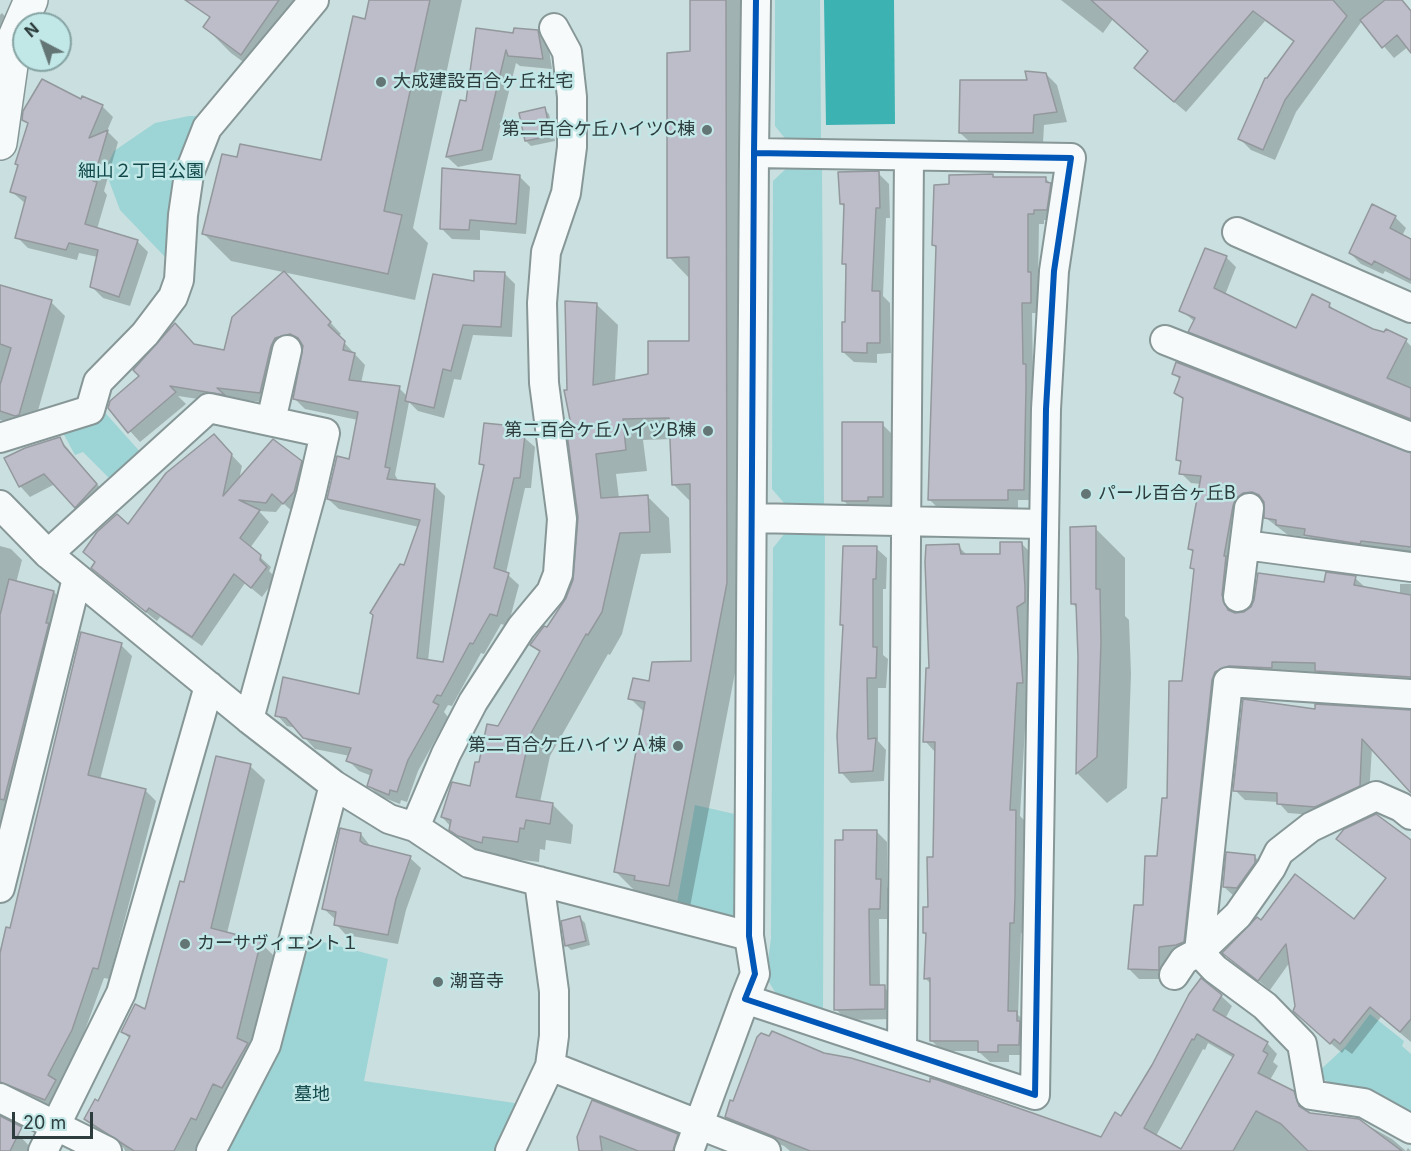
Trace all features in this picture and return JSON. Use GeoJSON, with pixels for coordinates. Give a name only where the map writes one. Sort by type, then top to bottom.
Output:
{"type":"FeatureCollection","features":[{"type":"Feature","properties":{"kind":"street"},"geometry":{"type":"LineString","coordinates":[[0,143],[15,37],[31,0]]}},
{"type":"Feature","properties":{"kind":"street"},"geometry":{"type":"LineString","coordinates":[[0,438],[90,410],[98,382],[145,334],[173,297],[179,279],[183,215],[189,174],[207,128],[314,0]]}},
{"type":"Feature","properties":{"kind":"street"},"geometry":{"type":"LineString","coordinates":[[693,1138],[755,974],[749,936],[756,0]]}},
{"type":"Feature","properties":{"kind":"street"},"geometry":{"type":"LineString","coordinates":[[415,828],[446,754],[473,702],[521,628],[551,592],[558,574],[562,519],[544,383],[542,303],[546,252],[566,193],[572,147],[572,97],[567,52],[554,28]]}},
{"type":"Feature","properties":{"kind":"street"},"geometry":{"type":"LineString","coordinates":[[745,999],[1035,1095],[1043,524],[1054,272],[1071,158],[754,153]]}},
{"type":"Feature","properties":{"kind":"street"},"geometry":{"type":"LineString","coordinates":[[902,1051],[909,156]]}},
{"type":"Feature","properties":{"kind":"street"},"geometry":{"type":"LineString","coordinates":[[1237,232],[1411,308]]}},
{"type":"Feature","properties":{"kind":"street"},"geometry":{"type":"LineString","coordinates":[[1165,340],[1411,437]]}},
{"type":"Feature","properties":{"kind":"street"},"geometry":{"type":"LineString","coordinates":[[271,421],[287,350]]}},
{"type":"Feature","properties":{"kind":"street"},"geometry":{"type":"LineString","coordinates":[[48,554],[209,408],[324,433],[311,494],[249,719]]}},
{"type":"Feature","properties":{"kind":"street"},"geometry":{"type":"LineString","coordinates":[[0,506],[48,554],[249,719],[334,785],[389,819],[415,828],[469,863],[749,936]]}},
{"type":"Feature","properties":{"kind":"street"},"geometry":{"type":"LineString","coordinates":[[1238,597],[1250,508]]}},
{"type":"Feature","properties":{"kind":"street"},"geometry":{"type":"LineString","coordinates":[[752,518],[1043,524]]}},
{"type":"Feature","properties":{"kind":"street"},"geometry":{"type":"LineString","coordinates":[[1245,545],[1411,567]]}},
{"type":"Feature","properties":{"kind":"street"},"geometry":{"type":"LineString","coordinates":[[0,888],[77,578]]}},
{"type":"Feature","properties":{"kind":"street"},"geometry":{"type":"LineString","coordinates":[[1198,952],[1228,682],[1411,694]]}},
{"type":"Feature","properties":{"kind":"street"},"geometry":{"type":"LineString","coordinates":[[43,1151],[121,993],[209,686]]}},
{"type":"Feature","properties":{"kind":"street"},"geometry":{"type":"LineString","coordinates":[[211,1151],[266,1045],[334,785]]}},
{"type":"Feature","properties":{"kind":"street"},"geometry":{"type":"LineString","coordinates":[[1174,975],[1184,960],[1198,952],[1238,915],[1271,868],[1279,852],[1311,827],[1376,796],[1401,807],[1411,815]]}},
{"type":"Feature","properties":{"kind":"street"},"geometry":{"type":"LineString","coordinates":[[510,1151],[550,1066],[554,1036],[554,991],[539,881]]}},
{"type":"Feature","properties":{"kind":"street"},"geometry":{"type":"LineString","coordinates":[[1198,952],[1215,969],[1264,1006],[1302,1044],[1311,1095],[1364,1102],[1411,1129]]}},
{"type":"Feature","properties":{"kind":"street"},"geometry":{"type":"LineString","coordinates":[[550,1066],[693,1138],[766,1151]]}},
{"type":"Feature","properties":{"kind":"street"},"geometry":{"type":"LineString","coordinates":[[0,1098],[107,1151]]}},
{"type":"Feature","properties":{"kind":"green space"},"geometry":{"type":"Polygon","coordinates":[[[775,0],[820,0],[821,142],[788,142],[775,126],[775,0]]]}},
{"type":"Feature","properties":{"kind":"green space","name":"細山２丁目公園"},"geometry":{"type":"Polygon","coordinates":[[[200,116],[175,172],[168,211],[167,259],[120,210],[105,170],[114,151],[155,123],[200,116]]]}},
{"type":"Feature","properties":{"kind":"green space"},"geometry":{"type":"Polygon","coordinates":[[[791,164],[822,165],[824,505],[785,504],[772,489],[773,181],[791,164]]]}},
{"type":"Feature","properties":{"kind":"green space"},"geometry":{"type":"Polygon","coordinates":[[[100,407],[142,454],[112,481],[83,452],[75,455],[61,429],[100,407]]]}},
{"type":"Feature","properties":{"kind":"green space"},"geometry":{"type":"Polygon","coordinates":[[[785,533],[825,535],[823,1011],[778,997],[766,977],[771,938],[773,548],[785,533]]]}},
{"type":"Feature","properties":{"kind":"green space"},"geometry":{"type":"Polygon","coordinates":[[[695,805],[739,815],[738,908],[729,921],[676,908],[695,805]]]}},
{"type":"Feature","properties":{"kind":"green space","name":"墓地"},"geometry":{"type":"Polygon","coordinates":[[[304,937],[388,959],[364,1081],[528,1105],[505,1151],[223,1151],[304,937]]]}},
{"type":"Feature","properties":{"kind":"green space"},"geometry":{"type":"Polygon","coordinates":[[[1370,1014],[1404,1041],[1402,1046],[1411,1054],[1411,1116],[1333,1085],[1319,1076],[1318,1072],[1345,1047],[1370,1014]]]}},
{"type":"Feature","properties":{"kind":"water"},"geometry":{"type":"Polygon","coordinates":[[[824,0],[894,0],[895,124],[826,125],[824,0]]]}},
{"type":"Feature","properties":{"kind":"building"},"geometry":{"type":"Polygon","coordinates":[[[185,0],[279,0],[241,55],[203,27],[210,17],[185,0]]]}},
{"type":"Feature","properties":{"kind":"building"},"geometry":{"type":"Polygon","coordinates":[[[369,0],[430,0],[384,211],[402,215],[388,274],[202,234],[222,154],[237,157],[240,144],[321,160],[353,16],[365,19],[369,0]]]}},
{"type":"Feature","properties":{"kind":"building"},"geometry":{"type":"Polygon","coordinates":[[[690,0],[726,0],[727,583],[669,886],[634,880],[635,876],[614,872],[645,702],[628,699],[633,678],[649,681],[652,662],[691,661],[690,484],[672,485],[669,418],[623,419],[626,450],[596,454],[601,498],[648,495],[650,532],[620,533],[602,612],[588,635],[586,634],[530,735],[516,797],[553,803],[550,824],[526,820],[524,829],[520,828],[518,842],[483,837],[482,843],[458,836],[449,830],[451,820],[441,817],[452,782],[470,786],[475,762],[479,762],[487,724],[498,726],[540,651],[530,645],[544,626],[547,627],[566,598],[573,580],[578,517],[566,426],[571,425],[564,390],[567,390],[565,301],[597,303],[593,385],[648,374],[648,341],[689,341],[689,257],[667,258],[667,53],[690,51],[690,0]]]}},
{"type":"Feature","properties":{"kind":"building"},"geometry":{"type":"Polygon","coordinates":[[[1091,0],[1333,0],[1347,16],[1285,100],[1263,150],[1238,139],[1265,78],[1294,41],[1253,11],[1174,102],[1134,68],[1148,51],[1091,0]]]}},
{"type":"Feature","properties":{"kind":"building"},"geometry":{"type":"Polygon","coordinates":[[[1385,0],[1402,0],[1411,11],[1411,53],[1397,35],[1382,48],[1360,20],[1385,0]]]}},
{"type":"Feature","properties":{"kind":"building"},"geometry":{"type":"Polygon","coordinates":[[[476,28],[513,33],[514,28],[538,30],[543,59],[508,56],[506,50],[482,150],[446,157],[460,100],[466,101],[476,28]]]}},
{"type":"Feature","properties":{"kind":"building"},"geometry":{"type":"Polygon","coordinates":[[[1025,71],[1046,73],[1057,112],[1034,115],[1033,133],[959,133],[960,80],[1027,80],[1025,71]]]}},
{"type":"Feature","properties":{"kind":"building"},"geometry":{"type":"Polygon","coordinates":[[[42,79],[81,99],[82,96],[103,105],[89,138],[108,130],[93,181],[97,182],[85,224],[138,240],[119,297],[90,287],[98,250],[69,243],[66,250],[15,238],[26,197],[10,192],[18,165],[15,164],[28,123],[22,120],[23,111],[42,79]]]}},
{"type":"Feature","properties":{"kind":"building"},"geometry":{"type":"Polygon","coordinates":[[[545,107],[551,136],[525,141],[519,113],[545,107]]]}},
{"type":"Feature","properties":{"kind":"building"},"geometry":{"type":"Polygon","coordinates":[[[442,168],[520,175],[516,224],[470,220],[469,230],[440,229],[442,168]]]}},
{"type":"Feature","properties":{"kind":"building"},"geometry":{"type":"Polygon","coordinates":[[[879,171],[880,208],[876,208],[872,291],[880,291],[880,343],[867,343],[867,353],[842,352],[846,264],[842,264],[844,204],[840,204],[838,172],[879,171]]]}},
{"type":"Feature","properties":{"kind":"building"},"geometry":{"type":"Polygon","coordinates":[[[993,174],[993,177],[1046,177],[1046,182],[1051,183],[1047,210],[1034,210],[1034,214],[1028,214],[1028,272],[1031,272],[1031,303],[1022,303],[1023,364],[1026,364],[1024,490],[1008,490],[1008,500],[928,500],[936,246],[932,245],[934,185],[949,184],[949,175],[993,174]]]}},
{"type":"Feature","properties":{"kind":"building"},"geometry":{"type":"Polygon","coordinates":[[[1372,204],[1396,216],[1390,228],[1411,239],[1411,280],[1374,261],[1372,265],[1349,253],[1372,204]]]}},
{"type":"Feature","properties":{"kind":"building"},"geometry":{"type":"Polygon","coordinates":[[[1205,248],[1227,256],[1214,288],[1296,328],[1312,294],[1330,303],[1329,307],[1373,329],[1384,332],[1386,329],[1407,339],[1387,378],[1411,388],[1411,419],[1188,332],[1195,318],[1179,311],[1205,248]]]}},
{"type":"Feature","properties":{"kind":"building"},"geometry":{"type":"Polygon","coordinates":[[[284,271],[331,322],[328,325],[345,341],[343,350],[355,353],[349,380],[400,386],[385,467],[390,468],[387,479],[435,484],[417,658],[443,662],[484,465],[479,464],[484,423],[514,426],[512,438],[525,435],[520,478],[514,478],[494,568],[509,573],[497,616],[490,614],[473,644],[470,643],[441,696],[437,695],[433,702],[439,705],[408,760],[397,792],[390,790],[389,795],[367,786],[372,770],[346,761],[351,748],[303,738],[286,718],[275,716],[283,677],[359,694],[373,615],[370,613],[400,564],[404,565],[420,520],[327,499],[337,456],[349,459],[358,412],[293,399],[303,346],[298,338],[290,334],[275,338],[260,393],[217,388],[225,395],[170,386],[176,392],[128,433],[108,408],[110,401],[139,376],[133,370],[175,323],[194,344],[224,350],[232,317],[284,271]]]}},
{"type":"Feature","properties":{"kind":"building"},"geometry":{"type":"Polygon","coordinates":[[[474,271],[505,272],[501,327],[463,325],[451,371],[443,369],[434,408],[405,401],[433,274],[474,281],[474,271]]]}},
{"type":"Feature","properties":{"kind":"building"},"geometry":{"type":"Polygon","coordinates":[[[0,285],[52,300],[19,415],[15,416],[0,411],[0,385],[11,348],[0,344],[0,285]]]}},
{"type":"Feature","properties":{"kind":"building"},"geometry":{"type":"Polygon","coordinates":[[[1176,362],[1411,453],[1411,547],[1361,541],[1360,544],[1304,535],[1305,529],[1276,525],[1276,520],[1264,518],[1264,502],[1259,495],[1252,492],[1243,493],[1236,498],[1233,506],[1224,556],[1226,556],[1222,595],[1228,610],[1235,613],[1244,612],[1251,607],[1254,600],[1258,573],[1324,582],[1326,572],[1356,576],[1354,585],[1411,595],[1411,677],[1315,671],[1315,663],[1272,662],[1272,668],[1229,666],[1215,672],[1212,680],[1184,942],[1159,947],[1159,970],[1128,969],[1134,905],[1143,905],[1145,856],[1157,856],[1162,798],[1167,798],[1169,681],[1182,681],[1194,569],[1190,568],[1193,550],[1188,549],[1201,476],[1179,474],[1181,461],[1176,460],[1183,398],[1174,393],[1180,377],[1172,374],[1176,362]]]}},
{"type":"Feature","properties":{"kind":"building"},"geometry":{"type":"Polygon","coordinates":[[[842,422],[883,422],[883,497],[868,497],[868,501],[842,501],[842,422]]]}},
{"type":"Feature","properties":{"kind":"building"},"geometry":{"type":"Polygon","coordinates":[[[214,434],[232,454],[223,496],[273,439],[302,461],[294,492],[283,504],[272,494],[266,503],[239,500],[260,510],[240,538],[261,555],[260,560],[267,567],[251,588],[234,574],[192,637],[149,608],[146,612],[91,568],[95,562],[83,552],[97,532],[117,514],[128,524],[166,473],[214,434]]]}},
{"type":"Feature","properties":{"kind":"building"},"geometry":{"type":"Polygon","coordinates":[[[60,437],[64,446],[97,484],[75,508],[44,474],[19,487],[4,458],[25,448],[60,437]]]}},
{"type":"Feature","properties":{"kind":"building"},"geometry":{"type":"Polygon","coordinates":[[[1096,526],[1096,589],[1100,589],[1101,643],[1097,757],[1076,774],[1078,657],[1076,604],[1071,604],[1070,527],[1096,526]]]}},
{"type":"Feature","properties":{"kind":"building"},"geometry":{"type":"Polygon","coordinates":[[[1000,542],[1022,542],[1025,587],[1025,602],[1017,607],[1023,683],[1017,683],[1010,810],[1016,810],[1014,923],[1010,923],[1008,1011],[1017,1011],[1017,1021],[1020,1021],[1019,1045],[998,1045],[998,1052],[978,1052],[978,1041],[930,1041],[930,978],[924,979],[926,933],[923,933],[923,907],[928,907],[927,857],[933,857],[935,742],[923,742],[926,668],[929,668],[925,562],[926,545],[959,544],[961,554],[1000,554],[1000,542]]]}},
{"type":"Feature","properties":{"kind":"building"},"geometry":{"type":"Polygon","coordinates":[[[843,546],[877,546],[876,579],[873,579],[873,647],[877,647],[876,678],[867,678],[868,739],[876,738],[873,771],[839,773],[837,736],[843,625],[840,625],[843,546]]]}},
{"type":"Feature","properties":{"kind":"building"},"geometry":{"type":"Polygon","coordinates":[[[9,579],[54,591],[46,623],[49,623],[4,800],[0,799],[0,615],[9,579]]]}},
{"type":"Feature","properties":{"kind":"building"},"geometry":{"type":"Polygon","coordinates":[[[81,632],[122,643],[88,775],[146,789],[98,969],[93,968],[72,1030],[48,1075],[56,1080],[45,1100],[0,1082],[0,953],[6,927],[10,928],[81,632]]]}},
{"type":"Feature","properties":{"kind":"building"},"geometry":{"type":"Polygon","coordinates":[[[1243,699],[1315,709],[1315,704],[1411,710],[1411,793],[1362,739],[1360,786],[1315,807],[1277,804],[1277,793],[1233,791],[1243,699]]]}},
{"type":"Feature","properties":{"kind":"building"},"geometry":{"type":"Polygon","coordinates":[[[216,756],[251,764],[211,928],[261,941],[237,1038],[248,1043],[222,1088],[213,1084],[196,1120],[191,1118],[174,1151],[134,1151],[84,1119],[95,1099],[98,1101],[130,1036],[121,1032],[135,1004],[145,1009],[180,881],[184,882],[216,756]]]}},
{"type":"Feature","properties":{"kind":"building"},"geometry":{"type":"Polygon","coordinates":[[[1376,814],[1411,840],[1411,1019],[1400,1032],[1370,1007],[1340,1044],[1334,1039],[1330,1044],[1293,1011],[1295,1006],[1286,944],[1258,981],[1222,953],[1257,917],[1261,920],[1295,874],[1354,919],[1386,878],[1336,839],[1344,829],[1376,814]]]}},
{"type":"Feature","properties":{"kind":"building"},"geometry":{"type":"Polygon","coordinates":[[[340,828],[361,833],[360,841],[364,844],[411,856],[396,899],[388,935],[334,925],[336,912],[322,909],[340,828]]]}},
{"type":"Feature","properties":{"kind":"building"},"geometry":{"type":"Polygon","coordinates":[[[843,830],[877,830],[876,879],[881,879],[880,909],[869,909],[870,985],[885,985],[885,1009],[834,1010],[835,840],[843,840],[843,830]]]}},
{"type":"Feature","properties":{"kind":"building"},"geometry":{"type":"Polygon","coordinates":[[[1226,852],[1255,855],[1255,863],[1237,888],[1223,887],[1226,852]]]}},
{"type":"Feature","properties":{"kind":"building"},"geometry":{"type":"Polygon","coordinates":[[[580,916],[586,941],[565,946],[561,921],[580,916]]]}},
{"type":"Feature","properties":{"kind":"building"},"geometry":{"type":"Polygon","coordinates":[[[1201,978],[1222,995],[1213,1010],[1268,1042],[1263,1051],[1268,1054],[1258,1073],[1294,1091],[1299,1106],[1310,1113],[1359,1119],[1402,1151],[1308,1151],[1281,1124],[1256,1111],[1233,1151],[810,1151],[725,1117],[757,1037],[761,1033],[769,1036],[772,1031],[824,1053],[851,1058],[930,1082],[930,1078],[938,1080],[1101,1137],[1115,1112],[1121,1116],[1152,1065],[1189,994],[1201,978]],[[1197,1034],[1194,1040],[1192,1039],[1144,1128],[1181,1149],[1234,1055],[1197,1034]]]}},
{"type":"Feature","properties":{"kind":"building"},"geometry":{"type":"Polygon","coordinates":[[[592,1100],[678,1134],[673,1151],[638,1151],[600,1136],[602,1151],[579,1151],[577,1137],[592,1100]]]}},
{"type":"Feature","properties":{"kind":"building"},"geometry":{"type":"Polygon","coordinates":[[[0,1116],[22,1127],[10,1151],[0,1151],[0,1116]]]}},
{"type":"Feature","properties":{"kind":"cycle path"},"geometry":{"type":"LineString","coordinates":[[754,153],[1071,158],[1054,271],[1046,409],[1035,1095],[745,999],[755,974],[749,936],[754,153],[756,0]]}},
{"type":"Feature","properties":{"kind":"place","name":"大成建設百合ヶ丘社宅"},"geometry":{"type":"Point","coordinates":[381,82]}},
{"type":"Feature","properties":{"kind":"place","name":"第二百合ケ丘ハイツC棟"},"geometry":{"type":"Point","coordinates":[707,130]}},
{"type":"Feature","properties":{"kind":"place","name":"第二百合ケ丘ハイツB棟"},"geometry":{"type":"Point","coordinates":[708,431]}},
{"type":"Feature","properties":{"kind":"place","name":"パール百合ヶ丘B"},"geometry":{"type":"Point","coordinates":[1086,494]}},
{"type":"Feature","properties":{"kind":"place","name":"第二百合ケ丘ハイツＡ棟"},"geometry":{"type":"Point","coordinates":[678,746]}},
{"type":"Feature","properties":{"kind":"place","name":"カーサヴィエント１"},"geometry":{"type":"Point","coordinates":[185,944]}},
{"type":"Feature","properties":{"kind":"place","name":"潮音寺"},"geometry":{"type":"Point","coordinates":[438,982]}}]}
